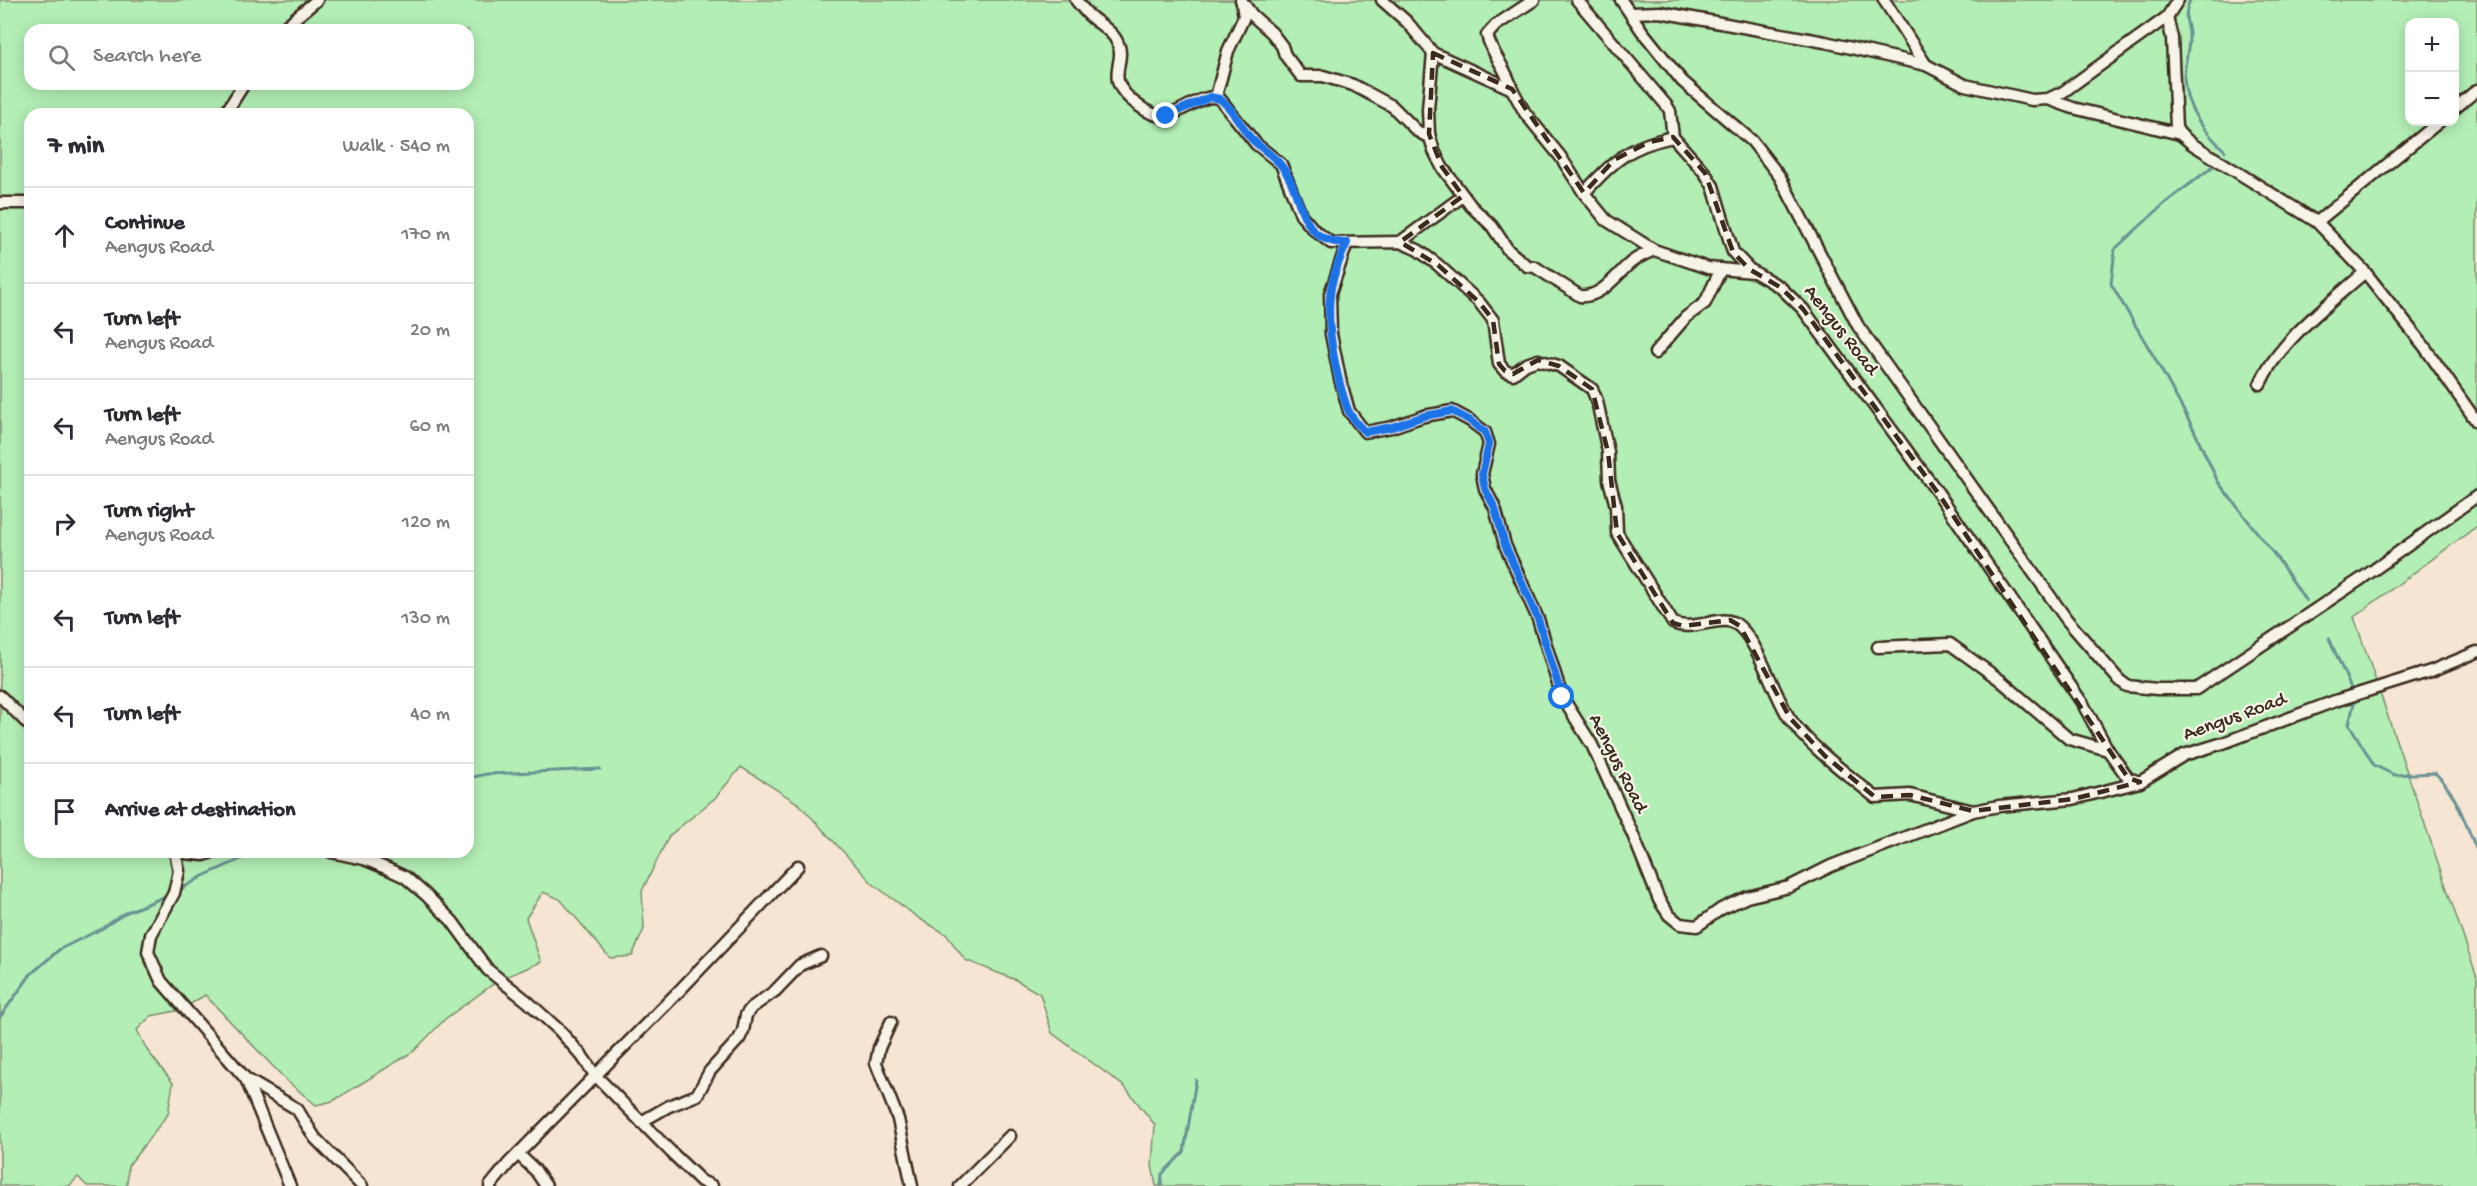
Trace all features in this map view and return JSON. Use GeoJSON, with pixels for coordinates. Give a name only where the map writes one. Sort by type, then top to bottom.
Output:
{"type":"FeatureCollection","features":[{"type":"Feature","properties":{"kind":"street"},"geometry":{"type":"LineString","coordinates":[[288,24],[317,0]]}},
{"type":"Feature","properties":{"kind":"street"},"geometry":{"type":"LineString","coordinates":[[1076,0],[1117,40],[1119,88],[1143,109],[1153,115],[1166,116],[1216,97]]}},
{"type":"Feature","properties":{"kind":"street"},"geometry":{"type":"LineString","coordinates":[[1216,97],[1228,51],[1244,17],[1241,0]]}},
{"type":"Feature","properties":{"kind":"street"},"geometry":{"type":"LineString","coordinates":[[1241,0],[1252,15],[1272,33],[1301,76],[1323,76],[1353,85],[1392,106],[1417,131],[1426,136],[1430,134]]}},
{"type":"Feature","properties":{"kind":"street"},"geometry":{"type":"LineString","coordinates":[[1382,0],[1407,22],[1433,53],[1512,89]]}},
{"type":"Feature","properties":{"kind":"street"},"geometry":{"type":"LineString","coordinates":[[1534,0],[1496,25],[1487,35],[1490,48],[1509,77],[1512,89],[1525,113],[1560,156],[1584,193],[1606,220],[1653,250],[1698,266],[1754,272]]}},
{"type":"Feature","properties":{"kind":"street"},"geometry":{"type":"LineString","coordinates":[[1577,0],[1667,105],[1670,111],[1673,137],[1649,142],[1614,160],[1584,193]]}},
{"type":"Feature","properties":{"kind":"street"},"geometry":{"type":"LineString","coordinates":[[1621,0],[1682,81],[1752,141],[1766,157],[1780,177],[1858,326],[2067,620],[2119,680],[2127,686],[2196,689],[2361,579],[2477,496]]}},
{"type":"Feature","properties":{"kind":"street"},"geometry":{"type":"LineString","coordinates":[[1884,0],[1926,65]]}},
{"type":"Feature","properties":{"kind":"street"},"geometry":{"type":"LineString","coordinates":[[1630,13],[1660,12],[1825,42],[1926,65],[1965,85],[2032,100],[2048,99],[2063,92],[2167,17],[2178,0]]}},
{"type":"Feature","properties":{"kind":"street"},"geometry":{"type":"LineString","coordinates":[[2167,17],[2172,38],[2175,120],[2180,134]]}},
{"type":"Feature","properties":{"kind":"street"},"geometry":{"type":"LineString","coordinates":[[1433,53],[1428,109],[1434,151],[1442,167],[1463,196],[1492,226],[1508,250],[1527,266],[1535,267],[1580,296],[1588,295],[1608,285],[1628,265],[1653,250]]}},
{"type":"Feature","properties":{"kind":"street"},"geometry":{"type":"LineString","coordinates":[[229,108],[240,90]]}},
{"type":"Feature","properties":{"kind":"street"},"geometry":{"type":"LineString","coordinates":[[2459,105],[2477,90]]}},
{"type":"Feature","properties":{"kind":"street"},"geometry":{"type":"LineString","coordinates":[[1216,97],[1226,104],[1256,144],[1281,164],[1301,215],[1314,230],[1331,243],[1407,243],[1438,265],[1479,302],[1493,320],[1499,364],[1505,371],[1513,374],[1526,364],[1538,360],[1559,366],[1592,389],[1597,401],[1608,452],[1609,480],[1616,506],[1617,534],[1673,623],[1683,626],[1730,620],[1740,626],[1750,640],[1790,718],[1825,756],[1875,797],[1910,795],[1974,811]]}},
{"type":"Feature","properties":{"kind":"street"},"geometry":{"type":"LineString","coordinates":[[2048,99],[2073,108],[2180,134],[2192,144],[2317,222],[2365,272],[2430,354],[2477,422]]}},
{"type":"Feature","properties":{"kind":"street"},"geometry":{"type":"LineString","coordinates":[[2317,222],[2434,126]]}},
{"type":"Feature","properties":{"kind":"street","name":"Aengus Road"},"geometry":{"type":"LineString","coordinates":[[1673,137],[1705,173],[1717,196],[1732,252],[1754,272],[1794,298],[1884,416],[2083,704],[2108,750],[2128,778],[2140,782]]}},
{"type":"Feature","properties":{"kind":"street"},"geometry":{"type":"LineString","coordinates":[[1400,242],[1463,196]]}},
{"type":"Feature","properties":{"kind":"street"},"geometry":{"type":"LineString","coordinates":[[0,203],[24,203]]}},
{"type":"Feature","properties":{"kind":"street","name":"Aengus Road"},"geometry":{"type":"LineString","coordinates":[[1347,243],[1330,294],[1329,310],[1340,379],[1349,411],[1365,432],[1452,411],[1485,432],[1489,444],[1482,474],[1485,489],[1495,508],[1505,545],[1538,619],[1562,697],[1592,745],[1633,835],[1659,900],[1674,920],[1680,924],[1697,926],[1721,909],[1748,897],[1789,887],[1841,862],[1974,811],[2073,798],[2140,782],[2184,755],[2223,743],[2346,697],[2431,671],[2477,652]]}},
{"type":"Feature","properties":{"kind":"street"},"geometry":{"type":"LineString","coordinates":[[1655,353],[1686,317],[1705,303],[1721,269]]}},
{"type":"Feature","properties":{"kind":"street"},"geometry":{"type":"LineString","coordinates":[[2260,384],[2268,365],[2365,272]]}},
{"type":"Feature","properties":{"kind":"street"},"geometry":{"type":"LineString","coordinates":[[1878,647],[1950,644],[2000,680],[2069,739],[2108,750]]}},
{"type":"Feature","properties":{"kind":"street"},"geometry":{"type":"LineString","coordinates":[[0,696],[24,720]]}},
{"type":"Feature","properties":{"kind":"street"},"geometry":{"type":"LineString","coordinates":[[176,858],[179,871],[174,893],[151,935],[148,952],[161,981],[246,1079],[290,1186]]}},
{"type":"Feature","properties":{"kind":"street"},"geometry":{"type":"LineString","coordinates":[[359,858],[388,868],[405,877],[419,889],[452,921],[488,970],[527,1001],[565,1036],[595,1075],[641,1122],[701,1180],[712,1186]]}},
{"type":"Feature","properties":{"kind":"street"},"geometry":{"type":"LineString","coordinates":[[490,1186],[518,1154],[680,990],[798,866]]}},
{"type":"Feature","properties":{"kind":"street"},"geometry":{"type":"LineString","coordinates":[[641,1122],[669,1106],[696,1095],[710,1071],[739,1038],[746,1015],[751,1008],[778,987],[800,965],[821,956]]}},
{"type":"Feature","properties":{"kind":"street"},"geometry":{"type":"LineString","coordinates":[[891,1022],[879,1048],[876,1063],[895,1110],[912,1186]]}},
{"type":"Feature","properties":{"kind":"street"},"geometry":{"type":"LineString","coordinates":[[246,1079],[297,1109],[311,1133],[362,1186]]}},
{"type":"Feature","properties":{"kind":"street"},"geometry":{"type":"LineString","coordinates":[[960,1186],[1010,1136]]}},
{"type":"Feature","properties":{"kind":"street"},"geometry":{"type":"LineString","coordinates":[[518,1154],[535,1170],[546,1186]]}},
{"type":"Feature","properties":{"kind":"highlighted area"},"geometry":{"type":"Polygon","coordinates":[[[1433,53],[1512,89],[1584,193],[1614,160],[1649,142],[1673,137],[1705,173],[1733,252],[1749,269],[1780,287],[1803,309],[1938,493],[2128,778],[2140,782],[2073,799],[1973,811],[1910,795],[1875,797],[1825,756],[1790,718],[1740,626],[1730,620],[1683,626],[1673,623],[1617,533],[1608,452],[1592,389],[1559,366],[1538,360],[1513,374],[1505,371],[1499,364],[1493,320],[1479,302],[1438,265],[1400,242],[1463,196],[1442,167],[1429,134],[1433,53]]]}},
{"type":"Feature","properties":{"kind":"green space"},"geometry":{"type":"Polygon","coordinates":[[[0,0],[2477,0],[2477,526],[2354,617],[2477,977],[2477,1186],[1156,1186],[1152,1165],[1155,1125],[1125,1087],[1052,1033],[1040,994],[1016,980],[965,960],[946,934],[920,919],[873,884],[799,804],[741,767],[715,798],[669,836],[642,891],[644,929],[632,956],[610,958],[560,899],[543,892],[526,918],[541,962],[499,980],[445,1019],[414,1051],[333,1101],[316,1105],[287,1081],[205,995],[181,1010],[151,1016],[137,1030],[147,1050],[173,1083],[168,1114],[128,1166],[127,1186],[87,1186],[78,1177],[69,1186],[0,1186],[0,0]]]}},
{"type":"Feature","properties":{"kind":"waterway"},"geometry":{"type":"LineString","coordinates":[[2190,0],[2186,14],[2189,35],[2184,73],[2185,89],[2197,118],[2225,151]]}},
{"type":"Feature","properties":{"kind":"waterway"},"geometry":{"type":"LineString","coordinates":[[2216,164],[2164,204],[2115,249],[2111,284],[2193,428],[2218,482],[2277,558],[2306,601]]}},
{"type":"Feature","properties":{"kind":"waterway"},"geometry":{"type":"LineString","coordinates":[[2329,638],[2353,693]]}},
{"type":"Feature","properties":{"kind":"waterway"},"geometry":{"type":"LineString","coordinates":[[2355,699],[2349,724],[2374,765],[2394,775],[2435,773],[2455,799],[2477,850]]}},
{"type":"Feature","properties":{"kind":"waterway"},"geometry":{"type":"LineString","coordinates":[[474,777],[487,774],[600,769]]}},
{"type":"Feature","properties":{"kind":"waterway"},"geometry":{"type":"LineString","coordinates":[[178,891],[203,876],[244,858]]}},
{"type":"Feature","properties":{"kind":"waterway"},"geometry":{"type":"LineString","coordinates":[[0,1017],[31,974],[60,949],[101,929],[127,912],[169,895]]}},
{"type":"Feature","properties":{"kind":"waterway"},"geometry":{"type":"LineString","coordinates":[[1161,1186],[1162,1174],[1184,1152],[1196,1080]]}},
{"type":"Feature","properties":{"kind":"route"},"geometry":{"type":"LineString","coordinates":[[1166,116],[1210,97],[1220,99],[1233,112],[1256,144],[1281,164],[1301,215],[1314,230],[1331,243],[1347,243],[1330,294],[1331,334],[1349,411],[1365,432],[1371,433],[1424,416],[1452,411],[1485,432],[1489,444],[1482,474],[1485,489],[1495,508],[1505,545],[1528,591],[1562,697]]}}]}
